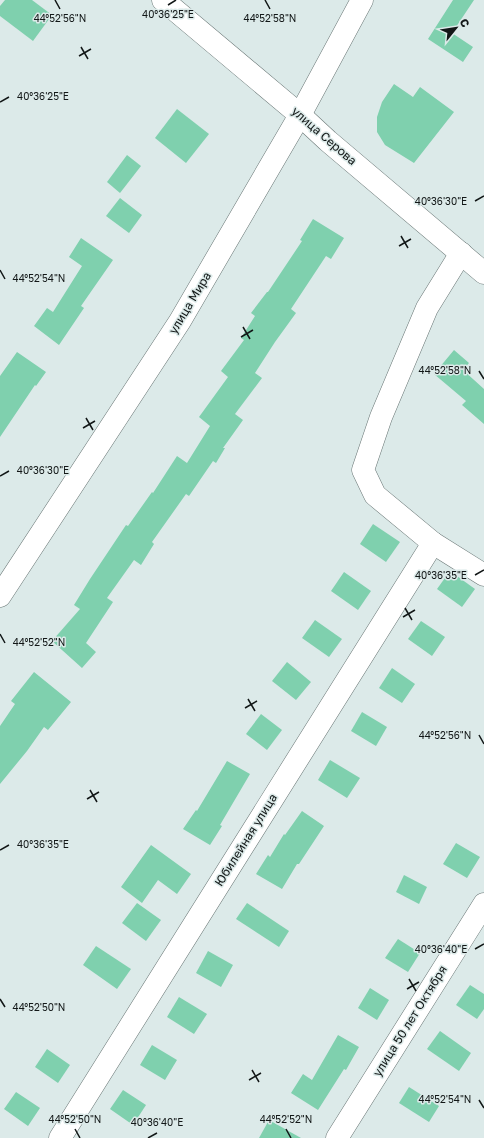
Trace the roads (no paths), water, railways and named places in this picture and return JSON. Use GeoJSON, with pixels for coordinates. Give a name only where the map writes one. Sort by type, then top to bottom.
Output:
{"type":"FeatureCollection","features":[{"type":"Feature","properties":{"kind":"street","name":"улица Серова"},"geometry":{"type":"LineString","coordinates":[[163,0],[484,273]]}},
{"type":"Feature","properties":{"kind":"street","name":"улица Мира"},"geometry":{"type":"LineString","coordinates":[[0,596],[180,321],[300,115],[362,0]]}},
{"type":"Feature","properties":{"kind":"street"},"geometry":{"type":"LineString","coordinates":[[461,253],[426,308],[381,417],[363,470],[375,494],[433,543],[484,575]]}},
{"type":"Feature","properties":{"kind":"street","name":"Юбилейная улица"},"geometry":{"type":"LineString","coordinates":[[60,1138],[433,543]]}},
{"type":"Feature","properties":{"kind":"street","name":"улица 50 лет Октября"},"geometry":{"type":"LineString","coordinates":[[337,1138],[484,904]]}}]}
